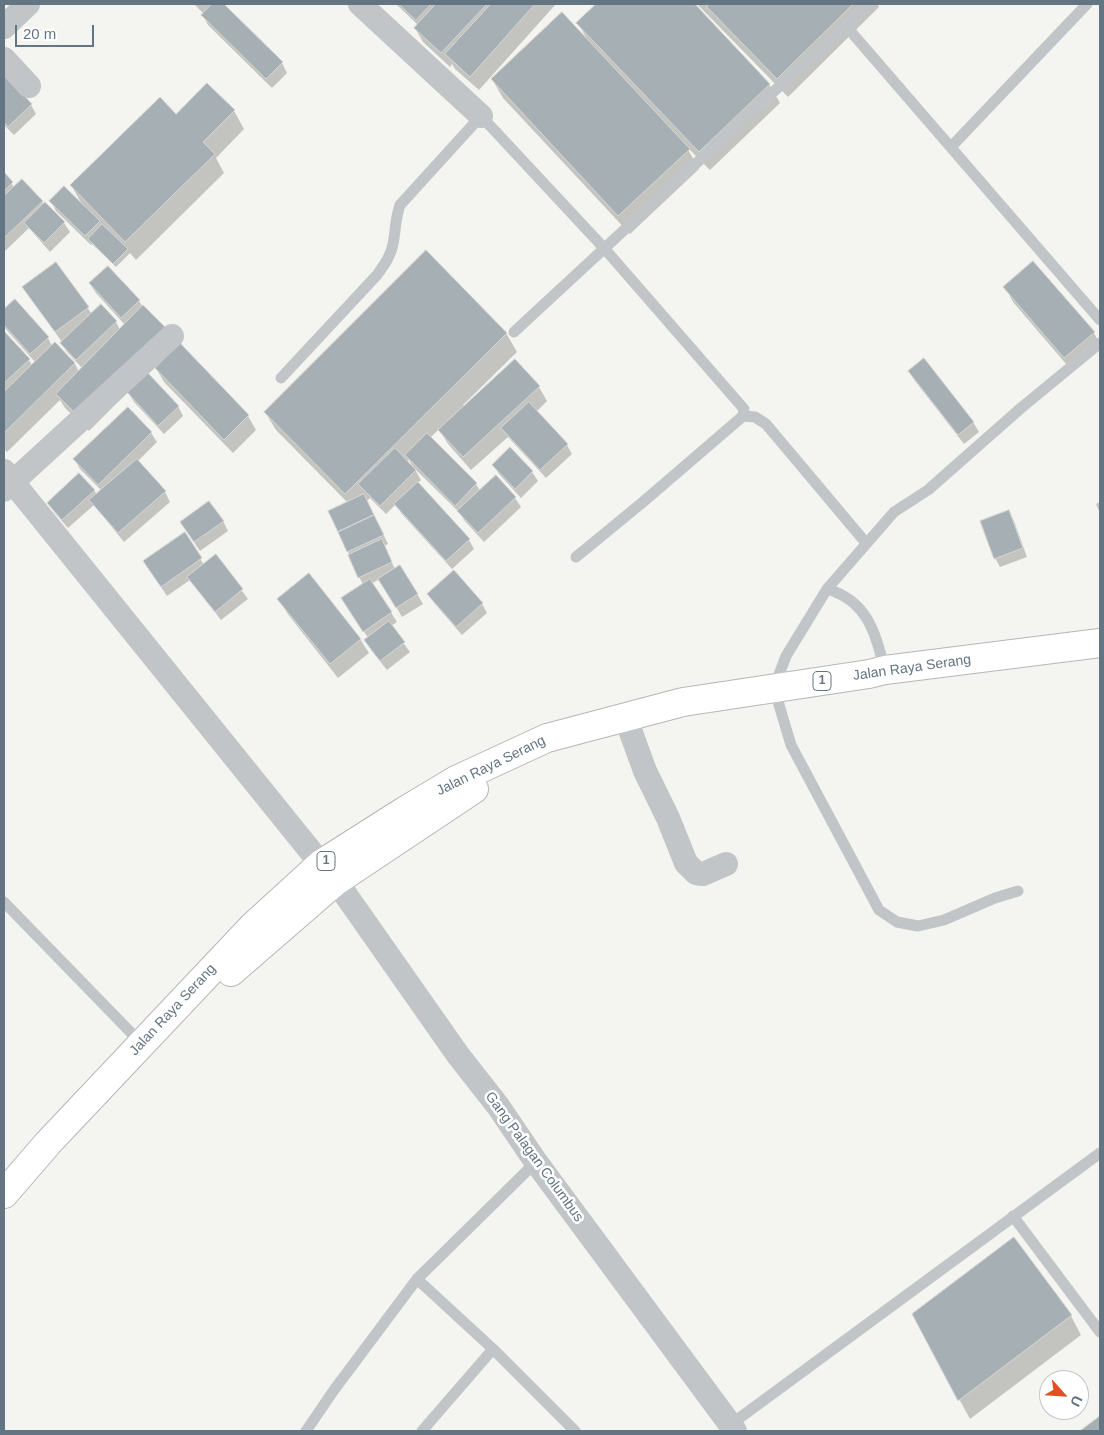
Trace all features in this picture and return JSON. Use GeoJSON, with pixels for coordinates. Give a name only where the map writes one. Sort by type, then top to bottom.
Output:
{"type":"FeatureCollection","features":[{"type":"Feature","properties":{"kind":"highway","name":"Jalan Raya Serang"},"geometry":{"type":"LineString","coordinates":[[4,1194],[48,1143],[144,1041],[195,1004],[251,954],[329,872],[547,738],[683,702],[886,670],[1100,643]]}},
{"type":"Feature","properties":{"kind":"street"},"geometry":{"type":"LineString","coordinates":[[4,27],[28,4]]}},
{"type":"Feature","properties":{"kind":"street"},"geometry":{"type":"LineString","coordinates":[[360,4],[481,116]]}},
{"type":"Feature","properties":{"kind":"street"},"geometry":{"type":"LineString","coordinates":[[4,59],[29,86]]}},
{"type":"Feature","properties":{"kind":"street"},"geometry":{"type":"LineString","coordinates":[[7,481],[172,336]]}},
{"type":"Feature","properties":{"kind":"street","name":"Gang Palagan Columbus"},"geometry":{"type":"LineString","coordinates":[[7,481],[329,872],[458,1055],[498,1106],[536,1162],[732,1428]]}},
{"type":"Feature","properties":{"kind":"street"},"geometry":{"type":"LineString","coordinates":[[625,716],[642,763],[668,818],[686,863],[696,873],[702,874],[726,864]]}},
{"type":"Feature","properties":{"kind":"lane"},"geometry":{"type":"LineString","coordinates":[[514,332],[868,4]]}},
{"type":"Feature","properties":{"kind":"lane"},"geometry":{"type":"LineString","coordinates":[[951,146],[1087,4]]}},
{"type":"Feature","properties":{"kind":"lane"},"geometry":{"type":"LineString","coordinates":[[846,26],[1100,320]]}},
{"type":"Feature","properties":{"kind":"lane"},"geometry":{"type":"LineString","coordinates":[[281,378],[377,275],[388,259],[393,245],[395,219],[400,205],[481,116],[604,248],[744,409],[743,416],[576,557]]}},
{"type":"Feature","properties":{"kind":"lane"},"geometry":{"type":"LineString","coordinates":[[1018,891],[995,898],[944,920],[918,926],[897,922],[879,910],[791,745],[774,688],[786,656],[827,589],[894,512],[928,490],[1021,408],[1100,343]]}},
{"type":"Feature","properties":{"kind":"lane"},"geometry":{"type":"LineString","coordinates":[[743,416],[755,417],[766,424],[866,542]]}},
{"type":"Feature","properties":{"kind":"lane"},"geometry":{"type":"LineString","coordinates":[[827,589],[840,593],[860,608],[874,632],[886,670]]}},
{"type":"Feature","properties":{"kind":"lane"},"geometry":{"type":"LineString","coordinates":[[4,902],[144,1041]]}},
{"type":"Feature","properties":{"kind":"lane"},"geometry":{"type":"LineString","coordinates":[[732,1428],[1013,1216],[1100,1153]]}},
{"type":"Feature","properties":{"kind":"lane"},"geometry":{"type":"LineString","coordinates":[[306,1431],[334,1390],[417,1279],[536,1162]]}},
{"type":"Feature","properties":{"kind":"lane"},"geometry":{"type":"LineString","coordinates":[[1013,1216],[1100,1332]]}},
{"type":"Feature","properties":{"kind":"lane"},"geometry":{"type":"LineString","coordinates":[[417,1279],[494,1349],[575,1431]]}},
{"type":"Feature","properties":{"kind":"lane"},"geometry":{"type":"LineString","coordinates":[[422,1431],[494,1349]]}},
{"type":"Feature","properties":{"kind":"building"},"geometry":{"type":"Polygon","coordinates":[[[212,4],[224,4],[283,62],[266,79],[201,15],[212,4]]]}},
{"type":"Feature","properties":{"kind":"building"},"geometry":{"type":"Polygon","coordinates":[[[399,4],[431,4],[416,20],[399,4]]]}},
{"type":"Feature","properties":{"kind":"building"},"geometry":{"type":"Polygon","coordinates":[[[436,4],[487,4],[441,53],[414,28],[436,4]]]}},
{"type":"Feature","properties":{"kind":"building"},"geometry":{"type":"Polygon","coordinates":[[[491,4],[535,4],[470,77],[445,54],[491,4]]]}},
{"type":"Feature","properties":{"kind":"building"},"geometry":{"type":"Polygon","coordinates":[[[596,4],[695,4],[770,84],[699,152],[576,23],[596,4]]]}},
{"type":"Feature","properties":{"kind":"building"},"geometry":{"type":"Polygon","coordinates":[[[710,4],[853,4],[777,79],[707,7],[710,4]]]}},
{"type":"Feature","properties":{"kind":"building"},"geometry":{"type":"Polygon","coordinates":[[[562,12],[690,149],[618,216],[491,79],[562,12]]]}},
{"type":"Feature","properties":{"kind":"building"},"geometry":{"type":"Polygon","coordinates":[[[4,74],[32,104],[8,127],[4,122],[4,74]]]}},
{"type":"Feature","properties":{"kind":"building"},"geometry":{"type":"Polygon","coordinates":[[[207,83],[235,110],[203,142],[215,154],[125,242],[70,185],[160,97],[176,114],[207,83]]]}},
{"type":"Feature","properties":{"kind":"building"},"geometry":{"type":"Polygon","coordinates":[[[4,172],[13,182],[4,191],[4,172]]]}},
{"type":"Feature","properties":{"kind":"building"},"geometry":{"type":"Polygon","coordinates":[[[22,179],[43,201],[4,238],[4,196],[22,179]]]}},
{"type":"Feature","properties":{"kind":"building"},"geometry":{"type":"Polygon","coordinates":[[[64,186],[100,221],[85,236],[49,201],[64,186]]]}},
{"type":"Feature","properties":{"kind":"building"},"geometry":{"type":"Polygon","coordinates":[[[45,202],[65,222],[44,243],[24,223],[45,202]]]}},
{"type":"Feature","properties":{"kind":"building"},"geometry":{"type":"Polygon","coordinates":[[[102,224],[128,249],[113,264],[88,239],[102,224]]]}},
{"type":"Feature","properties":{"kind":"building"},"geometry":{"type":"Polygon","coordinates":[[[426,250],[507,333],[345,494],[264,412],[426,250]]]}},
{"type":"Feature","properties":{"kind":"building"},"geometry":{"type":"Polygon","coordinates":[[[1033,261],[1095,332],[1064,358],[1003,287],[1033,261]]]}},
{"type":"Feature","properties":{"kind":"building"},"geometry":{"type":"Polygon","coordinates":[[[56,262],[89,307],[55,332],[22,287],[56,262]]]}},
{"type":"Feature","properties":{"kind":"building"},"geometry":{"type":"Polygon","coordinates":[[[108,266],[140,300],[121,318],[89,283],[108,266]]]}},
{"type":"Feature","properties":{"kind":"building"},"geometry":{"type":"Polygon","coordinates":[[[15,299],[49,337],[30,354],[4,325],[4,309],[15,299]]]}},
{"type":"Feature","properties":{"kind":"building"},"geometry":{"type":"Polygon","coordinates":[[[101,304],[117,321],[76,360],[60,343],[101,304]]]}},
{"type":"Feature","properties":{"kind":"building"},"geometry":{"type":"Polygon","coordinates":[[[143,305],[168,330],[80,418],[56,394],[143,305]]]}},
{"type":"Feature","properties":{"kind":"building"},"geometry":{"type":"Polygon","coordinates":[[[4,331],[30,359],[4,383],[4,331]]]}},
{"type":"Feature","properties":{"kind":"building"},"geometry":{"type":"Polygon","coordinates":[[[55,342],[75,363],[4,433],[4,392],[55,342]]]}},
{"type":"Feature","properties":{"kind":"building"},"geometry":{"type":"Polygon","coordinates":[[[180,343],[249,415],[224,440],[155,368],[180,343]]]}},
{"type":"Feature","properties":{"kind":"building"},"geometry":{"type":"Polygon","coordinates":[[[924,358],[974,422],[958,435],[908,371],[924,358]]]}},
{"type":"Feature","properties":{"kind":"building"},"geometry":{"type":"Polygon","coordinates":[[[515,359],[540,386],[463,457],[438,430],[515,359]]]}},
{"type":"Feature","properties":{"kind":"building"},"geometry":{"type":"Polygon","coordinates":[[[148,373],[179,406],[158,426],[127,392],[148,373]]]}},
{"type":"Feature","properties":{"kind":"building"},"geometry":{"type":"Polygon","coordinates":[[[529,402],[568,444],[540,470],[501,428],[529,402]]]}},
{"type":"Feature","properties":{"kind":"building"},"geometry":{"type":"Polygon","coordinates":[[[128,407],[152,432],[98,485],[73,459],[128,407]]]}},
{"type":"Feature","properties":{"kind":"building"},"geometry":{"type":"Polygon","coordinates":[[[427,433],[477,483],[455,506],[405,455],[427,433]]]}},
{"type":"Feature","properties":{"kind":"building"},"geometry":{"type":"Polygon","coordinates":[[[510,447],[533,471],[515,489],[492,465],[510,447]]]}},
{"type":"Feature","properties":{"kind":"building"},"geometry":{"type":"Polygon","coordinates":[[[395,448],[416,470],[380,506],[358,484],[395,448]]]}},
{"type":"Feature","properties":{"kind":"building"},"geometry":{"type":"Polygon","coordinates":[[[137,459],[166,491],[118,533],[89,500],[137,459]]]}},
{"type":"Feature","properties":{"kind":"building"},"geometry":{"type":"Polygon","coordinates":[[[79,473],[95,490],[62,520],[47,503],[79,473]]]}},
{"type":"Feature","properties":{"kind":"building"},"geometry":{"type":"Polygon","coordinates":[[[496,475],[516,497],[478,533],[457,511],[496,475]]]}},
{"type":"Feature","properties":{"kind":"building"},"geometry":{"type":"Polygon","coordinates":[[[418,482],[470,539],[446,561],[394,504],[418,482]]]}},
{"type":"Feature","properties":{"kind":"building"},"geometry":{"type":"Polygon","coordinates":[[[364,494],[374,515],[338,532],[328,511],[364,494]]]}},
{"type":"Feature","properties":{"kind":"building"},"geometry":{"type":"Polygon","coordinates":[[[209,501],[224,521],[194,542],[180,522],[209,501]]]}},
{"type":"Feature","properties":{"kind":"building"},"geometry":{"type":"Polygon","coordinates":[[[1009,510],[1023,548],[994,559],[980,521],[1009,510]]]}},
{"type":"Feature","properties":{"kind":"building"},"geometry":{"type":"Polygon","coordinates":[[[374,515],[384,535],[347,552],[338,532],[374,515]]]}},
{"type":"Feature","properties":{"kind":"building"},"geometry":{"type":"Polygon","coordinates":[[[185,532],[202,558],[161,587],[143,561],[185,532]]]}},
{"type":"Feature","properties":{"kind":"building"},"geometry":{"type":"Polygon","coordinates":[[[382,539],[392,562],[358,578],[348,555],[382,539]]]}},
{"type":"Feature","properties":{"kind":"building"},"geometry":{"type":"Polygon","coordinates":[[[216,554],[243,589],[215,612],[187,577],[216,554]]]}},
{"type":"Feature","properties":{"kind":"building"},"geometry":{"type":"Polygon","coordinates":[[[400,565],[418,594],[396,608],[378,579],[400,565]]]}},
{"type":"Feature","properties":{"kind":"building"},"geometry":{"type":"Polygon","coordinates":[[[454,570],[483,603],[456,627],[427,594],[454,570]]]}},
{"type":"Feature","properties":{"kind":"building"},"geometry":{"type":"Polygon","coordinates":[[[309,573],[361,639],[330,664],[277,599],[309,573]]]}},
{"type":"Feature","properties":{"kind":"building"},"geometry":{"type":"Polygon","coordinates":[[[370,579],[392,612],[363,632],[341,598],[370,579]]]}},
{"type":"Feature","properties":{"kind":"building"},"geometry":{"type":"Polygon","coordinates":[[[389,621],[405,642],[380,661],[364,640],[389,621]]]}},
{"type":"Feature","properties":{"kind":"building"},"geometry":{"type":"Polygon","coordinates":[[[1014,1237],[1072,1315],[958,1401],[912,1314],[1014,1237]]]}},
{"type":"Feature","properties":{"kind":"building"},"geometry":{"type":"Polygon","coordinates":[[[1100,1416],[1100,1431],[1080,1431],[1100,1416]]]}}]}
